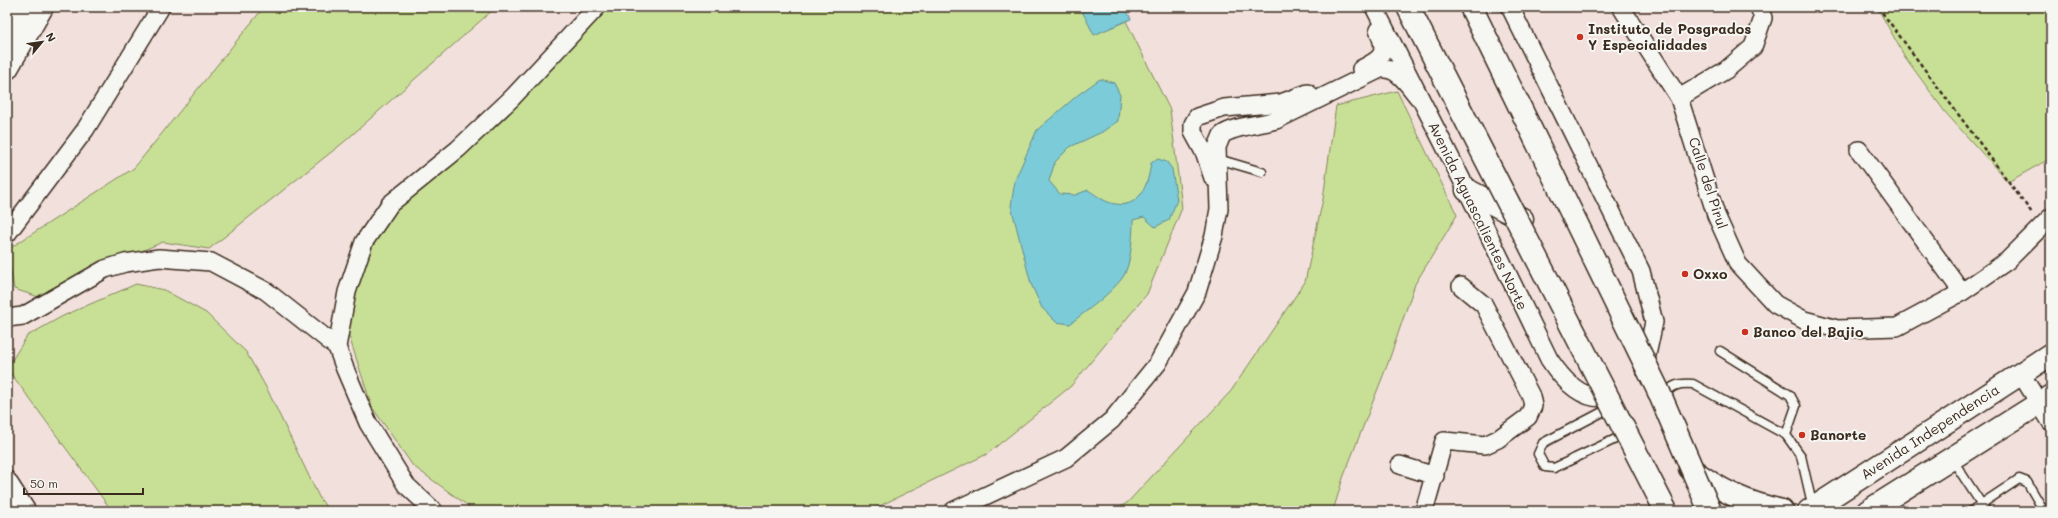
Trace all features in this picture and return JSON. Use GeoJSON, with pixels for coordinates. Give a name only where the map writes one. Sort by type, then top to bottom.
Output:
{"type":"FeatureCollection","features":[{"type":"Feature","properties":{"kind":"main road"},"geometry":{"type":"LineString","coordinates":[[7,28],[19,7]]}},
{"type":"Feature","properties":{"kind":"main road"},"geometry":{"type":"LineString","coordinates":[[7,68],[42,7]]}},
{"type":"Feature","properties":{"kind":"main road"},"geometry":{"type":"LineString","coordinates":[[1408,7],[1658,504]]}},
{"type":"Feature","properties":{"kind":"main road"},"geometry":{"type":"LineString","coordinates":[[1415,7],[1522,219],[1658,504]]}},
{"type":"Feature","properties":{"kind":"main road"},"geometry":{"type":"LineString","coordinates":[[1462,7],[1690,468],[1713,511]]}},
{"type":"Feature","properties":{"kind":"main road"},"geometry":{"type":"LineString","coordinates":[[1471,7],[1658,390],[1710,511]]}},
{"type":"Feature","properties":{"kind":"main road"},"geometry":{"type":"LineString","coordinates":[[1467,190],[1522,219]]}},
{"type":"Feature","properties":{"kind":"main road","name":"Avenida Independencia"},"geometry":{"type":"LineString","coordinates":[[1811,510],[2051,354]]}},
{"type":"Feature","properties":{"kind":"main road"},"geometry":{"type":"LineString","coordinates":[[1868,511],[2045,399]]}},
{"type":"Feature","properties":{"kind":"main road"},"geometry":{"type":"LineString","coordinates":[[1690,468],[1706,481],[1742,500],[1782,511]]}},
{"type":"Feature","properties":{"kind":"street"},"geometry":{"type":"LineString","coordinates":[[7,234],[86,130],[161,7]]}},
{"type":"Feature","properties":{"kind":"street"},"geometry":{"type":"LineString","coordinates":[[337,348],[347,292],[364,242],[390,204],[458,149],[491,118],[597,7]]}},
{"type":"Feature","properties":{"kind":"street"},"geometry":{"type":"LineString","coordinates":[[1219,193],[1205,154],[1193,132],[1193,124],[1197,117],[1224,108],[1290,101],[1375,62],[1381,56],[1383,44],[1367,7]]}},
{"type":"Feature","properties":{"kind":"street","name":"Avenida Aguascalientes Norte"},"geometry":{"type":"LineString","coordinates":[[1374,7],[1418,97],[1467,190],[1549,359],[1562,377],[1580,392],[1610,402]]}},
{"type":"Feature","properties":{"kind":"street"},"geometry":{"type":"LineString","coordinates":[[1510,7],[1641,271],[1654,322],[1643,373]]}},
{"type":"Feature","properties":{"kind":"street","name":"Calle del Pirul"},"geometry":{"type":"LineString","coordinates":[[1621,7],[1679,98],[1716,215],[1738,264],[1774,304],[1804,320],[1837,329],[1898,327],[1962,292],[2007,261],[2046,221]]}},
{"type":"Feature","properties":{"kind":"street"},"geometry":{"type":"LineString","coordinates":[[1679,98],[1726,70],[1753,47],[1762,18],[1759,7]]}},
{"type":"Feature","properties":{"kind":"street"},"geometry":{"type":"LineString","coordinates":[[953,511],[1066,458],[1112,420],[1158,363],[1197,292],[1214,236],[1219,209],[1218,142],[1226,131],[1260,125],[1276,120],[1380,69],[1389,69],[1397,73],[1418,97]]}},
{"type":"Feature","properties":{"kind":"street"},"geometry":{"type":"LineString","coordinates":[[1859,150],[1962,292]]}},
{"type":"Feature","properties":{"kind":"street"},"geometry":{"type":"LineString","coordinates":[[7,318],[23,316],[106,269],[125,263],[159,258],[211,262],[266,291],[337,348],[368,423],[406,485],[434,511]]}},
{"type":"Feature","properties":{"kind":"street"},"geometry":{"type":"LineString","coordinates":[[1424,511],[1444,441],[1485,445],[1498,439],[1528,417],[1533,406],[1530,396],[1484,305],[1461,286]]}},
{"type":"Feature","properties":{"kind":"street"},"geometry":{"type":"LineString","coordinates":[[2021,374],[2045,399],[2051,422]]}},
{"type":"Feature","properties":{"kind":"street"},"geometry":{"type":"LineString","coordinates":[[1400,465],[1435,476]]}},
{"type":"Feature","properties":{"kind":"street"},"geometry":{"type":"LineString","coordinates":[[7,480],[27,511]]}},
{"type":"Feature","properties":{"kind":"lane"},"geometry":{"type":"LineString","coordinates":[[1218,159],[1262,172]]}},
{"type":"Feature","properties":{"kind":"lane"},"geometry":{"type":"LineString","coordinates":[[1720,351],[1790,395],[1796,406],[1786,435]]}},
{"type":"Feature","properties":{"kind":"lane"},"geometry":{"type":"LineString","coordinates":[[1658,402],[1670,387],[1679,383],[1693,384],[1786,435],[1800,456],[1811,510]]}},
{"type":"Feature","properties":{"kind":"lane"},"geometry":{"type":"LineString","coordinates":[[1610,402],[1543,443],[1538,454],[1546,467],[1554,468],[1624,435]]}},
{"type":"Feature","properties":{"kind":"lane"},"geometry":{"type":"LineString","coordinates":[[1951,458],[1984,507]]}},
{"type":"Feature","properties":{"kind":"lane"},"geometry":{"type":"LineString","coordinates":[[1971,511],[1984,507],[2019,480],[2028,482],[2044,511]]}},
{"type":"Feature","properties":{"kind":"path"},"geometry":{"type":"LineString","coordinates":[[1878,7],[2046,221]]}},
{"type":"Feature","properties":{"kind":"green space"},"geometry":{"type":"Polygon","coordinates":[[[264,7],[496,7],[344,142],[209,249],[163,242],[100,268],[48,300],[14,289],[7,250],[134,168],[264,7]]]}},
{"type":"Feature","properties":{"kind":"green space"},"geometry":{"type":"Polygon","coordinates":[[[606,7],[1119,7],[1170,110],[1182,208],[1147,294],[1071,386],[987,454],[869,511],[472,511],[467,505],[413,466],[372,407],[348,333],[359,264],[400,202],[542,75],[606,7]]]}},
{"type":"Feature","properties":{"kind":"green space"},"geometry":{"type":"Polygon","coordinates":[[[1877,7],[2045,7],[2051,15],[2051,158],[2008,182],[1945,112],[1905,57],[1877,7]]]}},
{"type":"Feature","properties":{"kind":"green space"},"geometry":{"type":"Polygon","coordinates":[[[1397,91],[1457,215],[1415,284],[1388,363],[1343,478],[1333,511],[1114,511],[1128,502],[1231,391],[1305,282],[1323,199],[1336,106],[1397,91]]]}},
{"type":"Feature","properties":{"kind":"green space"},"geometry":{"type":"Polygon","coordinates":[[[136,284],[164,290],[206,313],[246,352],[267,389],[319,497],[329,511],[112,511],[7,368],[27,336],[63,316],[136,284]]]}},
{"type":"Feature","properties":{"kind":"water"},"geometry":{"type":"Polygon","coordinates":[[[1080,7],[1125,7],[1131,19],[1094,35],[1080,7]]]}},
{"type":"Feature","properties":{"kind":"water"},"geometry":{"type":"Polygon","coordinates":[[[1100,79],[1114,83],[1120,95],[1118,121],[1102,132],[1070,147],[1055,162],[1049,181],[1060,194],[1075,195],[1088,190],[1108,202],[1121,205],[1135,200],[1140,195],[1150,172],[1151,163],[1158,159],[1167,162],[1172,169],[1177,200],[1169,220],[1155,227],[1144,217],[1133,220],[1130,257],[1123,277],[1105,296],[1070,324],[1056,322],[1042,308],[1031,284],[1011,206],[1015,180],[1037,130],[1079,94],[1100,79]]]}},
{"type":"Feature","properties":{"kind":"place","name":"Instituto de Posgrados Y Especialidades"},"geometry":{"type":"Point","coordinates":[1580,37]}},
{"type":"Feature","properties":{"kind":"place","name":"Oxxo"},"geometry":{"type":"Point","coordinates":[1685,274]}},
{"type":"Feature","properties":{"kind":"place","name":"Banco del Bajio"},"geometry":{"type":"Point","coordinates":[1745,332]}},
{"type":"Feature","properties":{"kind":"place","name":"Banorte"},"geometry":{"type":"Point","coordinates":[1802,435]}}]}
